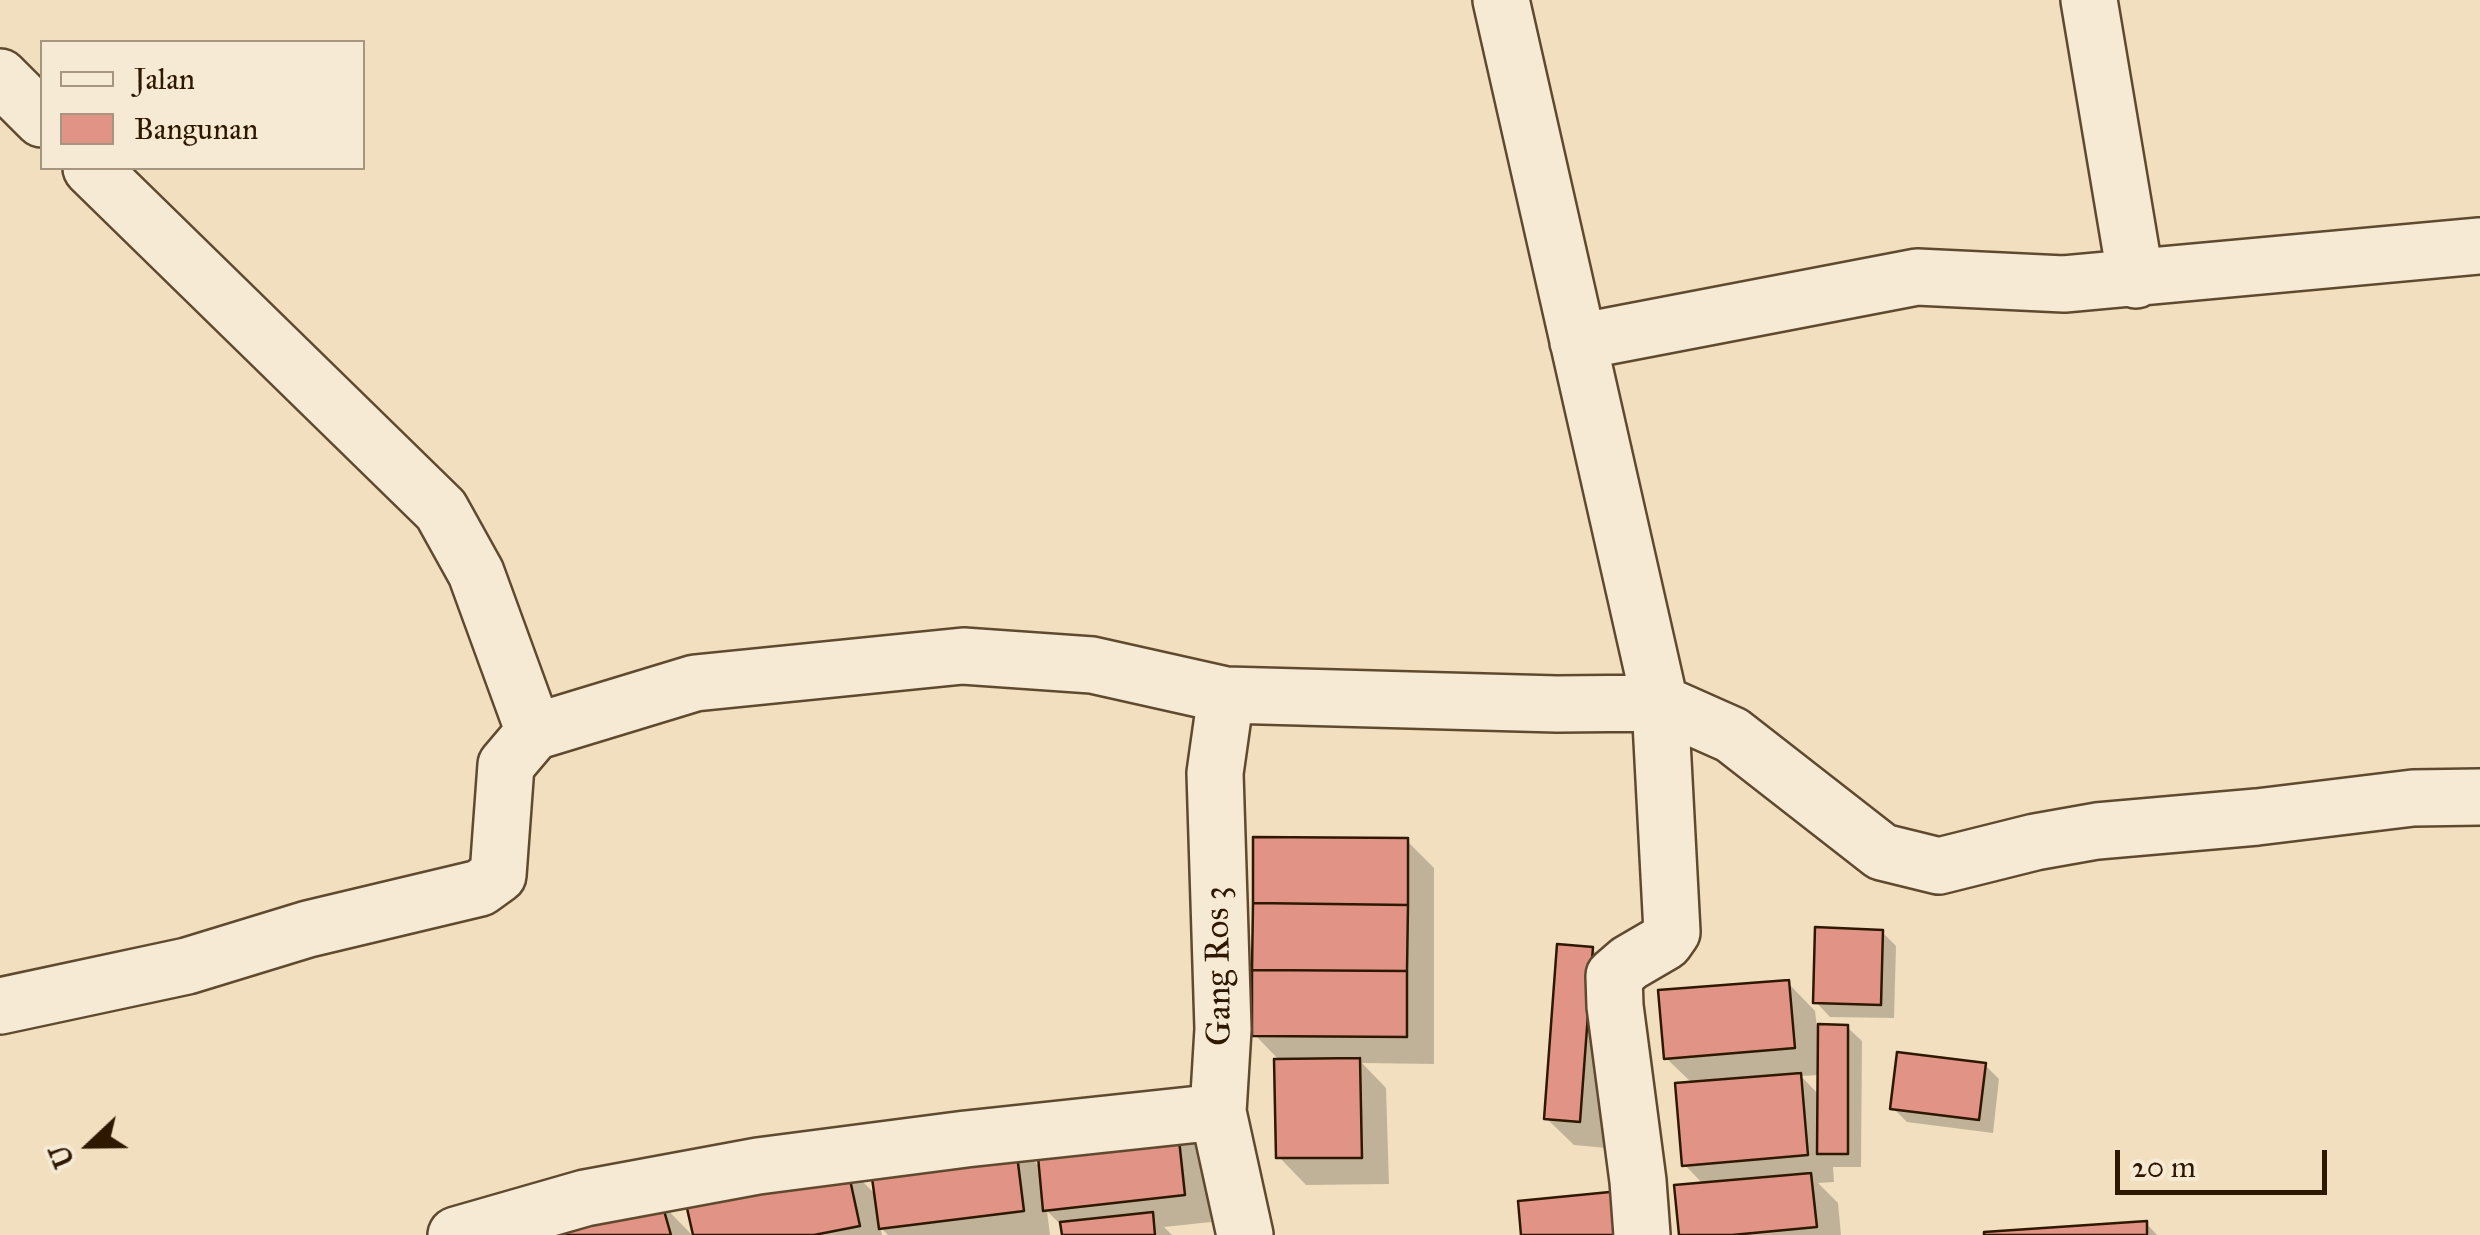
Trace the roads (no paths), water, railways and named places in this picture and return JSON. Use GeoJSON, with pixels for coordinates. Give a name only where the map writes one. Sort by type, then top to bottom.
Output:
{"type":"FeatureCollection","features":[{"type":"Feature","properties":{"kind":"street"},"geometry":{"type":"LineString","coordinates":[[1500,0],[1660,703],[1672,932],[1664,942],[1614,976],[1642,1235]]}},
{"type":"Feature","properties":{"kind":"street"},"geometry":{"type":"LineString","coordinates":[[2090,0],[2136,280]]}},
{"type":"Feature","properties":{"kind":"street"},"geometry":{"type":"LineString","coordinates":[[0,77],[40,117]]}},
{"type":"Feature","properties":{"kind":"street"},"geometry":{"type":"LineString","coordinates":[[94,170],[441,510],[476,573],[534,732]]}},
{"type":"Feature","properties":{"kind":"street"},"geometry":{"type":"LineString","coordinates":[[1578,342],[1917,277],[2064,284],[2480,246]]}},
{"type":"Feature","properties":{"kind":"street"},"geometry":{"type":"LineString","coordinates":[[0,1006],[187,966],[308,929],[480,888],[498,876],[506,764],[534,732],[695,683],[963,656],[1092,664],[1226,695],[1660,703],[1732,735],[1882,852],[1938,866],[2096,831],[2413,798],[2480,796]]}},
{"type":"Feature","properties":{"kind":"street","name":"Gang Ros 3"},"geometry":{"type":"LineString","coordinates":[[1226,695],[1216,773],[1223,1029],[1218,1112],[1245,1235]]}},
{"type":"Feature","properties":{"kind":"street"},"geometry":{"type":"LineString","coordinates":[[456,1235],[586,1198],[758,1166],[1218,1112]]}}]}
